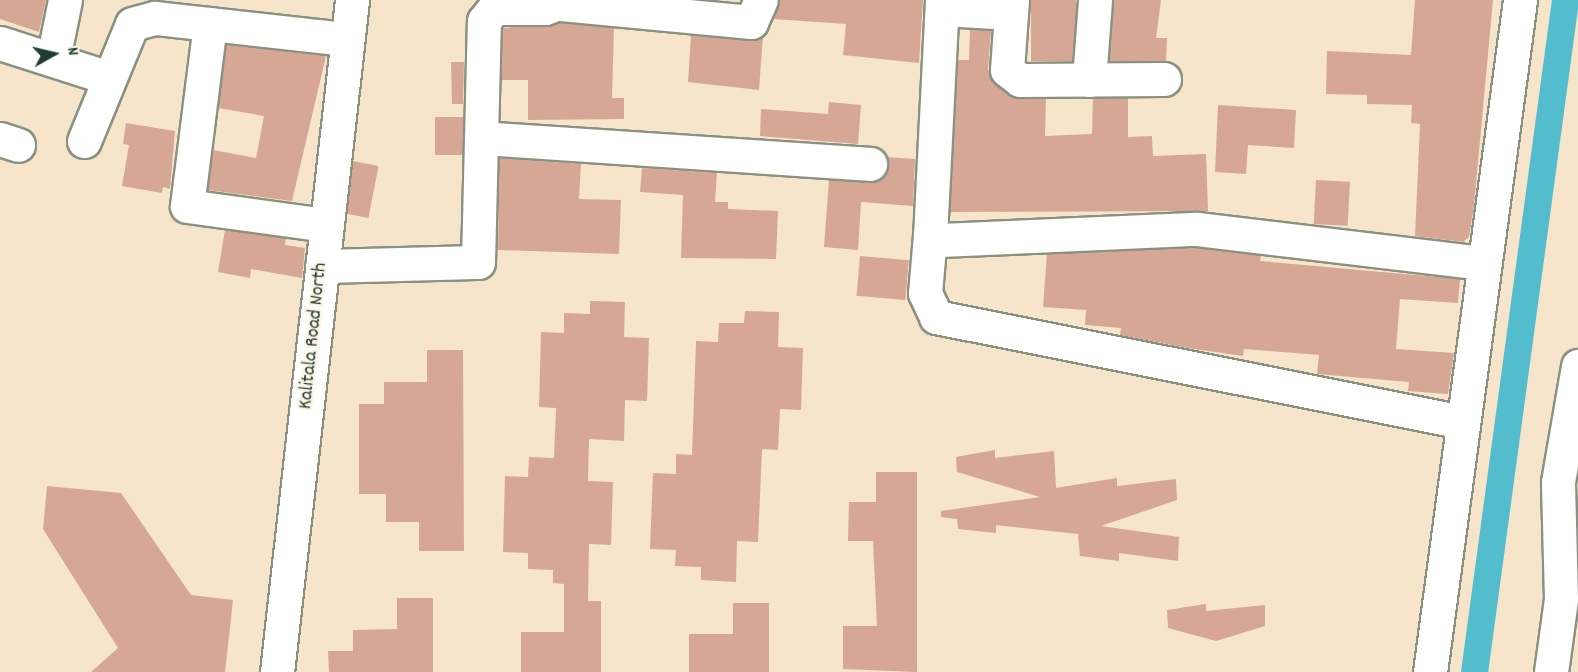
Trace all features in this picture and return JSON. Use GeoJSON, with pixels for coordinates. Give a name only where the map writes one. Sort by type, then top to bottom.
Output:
{"type":"FeatureCollection","features":[{"type":"Feature","properties":{"kind":"street"},"geometry":{"type":"LineString","coordinates":[[53,59],[65,0]]}},
{"type":"Feature","properties":{"kind":"street","name":"Kalitala Road North"},"geometry":{"type":"LineString","coordinates":[[277,672],[352,0]]}},
{"type":"Feature","properties":{"kind":"street"},"geometry":{"type":"LineString","coordinates":[[322,266],[478,262],[484,21],[494,8],[564,2],[751,21],[761,0]]}},
{"type":"Feature","properties":{"kind":"street"},"geometry":{"type":"LineString","coordinates":[[1089,80],[1095,0]]}},
{"type":"Feature","properties":{"kind":"street"},"geometry":{"type":"LineString","coordinates":[[1430,672],[1520,0]]}},
{"type":"Feature","properties":{"kind":"street"},"geometry":{"type":"LineString","coordinates":[[1164,79],[1020,80],[1007,70],[1012,6],[943,5],[925,293],[936,317],[1463,422]]}},
{"type":"Feature","properties":{"kind":"street"},"geometry":{"type":"LineString","coordinates":[[84,141],[135,12],[155,18],[346,39]]}},
{"type":"Feature","properties":{"kind":"street"},"geometry":{"type":"LineString","coordinates":[[210,24],[187,206],[326,225]]}},
{"type":"Feature","properties":{"kind":"street"},"geometry":{"type":"LineString","coordinates":[[0,44],[109,78]]}},
{"type":"Feature","properties":{"kind":"street"},"geometry":{"type":"LineString","coordinates":[[481,138],[870,164]]}},
{"type":"Feature","properties":{"kind":"street"},"geometry":{"type":"LineString","coordinates":[[930,235],[941,240],[1197,229],[1483,263]]}},
{"type":"Feature","properties":{"kind":"street"},"geometry":{"type":"LineString","coordinates":[[1569,660],[1561,599],[1578,366]]}},
{"type":"Feature","properties":{"kind":"building"},"geometry":{"type":"Polygon","coordinates":[[[0,0],[46,0],[39,32],[0,19],[0,0]]]}},
{"type":"Feature","properties":{"kind":"building"},"geometry":{"type":"Polygon","coordinates":[[[779,0],[923,0],[919,63],[843,55],[846,24],[773,19],[779,0]]]}},
{"type":"Feature","properties":{"kind":"building"},"geometry":{"type":"Polygon","coordinates":[[[1031,0],[1076,0],[1076,61],[1031,61],[1031,0]]]}},
{"type":"Feature","properties":{"kind":"building"},"geometry":{"type":"Polygon","coordinates":[[[1114,0],[1161,0],[1156,38],[1167,38],[1166,61],[1109,61],[1114,0]]]}},
{"type":"Feature","properties":{"kind":"building"},"geometry":{"type":"Polygon","coordinates":[[[1415,0],[1493,0],[1474,205],[1469,237],[1463,242],[1415,236],[1420,124],[1411,123],[1412,105],[1367,104],[1367,95],[1326,94],[1327,51],[1411,55],[1415,0]]]}},
{"type":"Feature","properties":{"kind":"building"},"geometry":{"type":"Polygon","coordinates":[[[559,23],[614,28],[612,98],[624,98],[624,119],[528,120],[528,80],[501,80],[503,28],[559,23]]]}},
{"type":"Feature","properties":{"kind":"building"},"geometry":{"type":"Polygon","coordinates":[[[970,29],[991,31],[988,69],[996,85],[1019,99],[1046,99],[1045,136],[1092,134],[1093,98],[1128,98],[1128,137],[1152,136],[1153,156],[1206,154],[1208,211],[950,212],[958,60],[969,60],[970,29]]]}},
{"type":"Feature","properties":{"kind":"building"},"geometry":{"type":"Polygon","coordinates":[[[691,35],[749,41],[763,35],[759,90],[688,82],[691,35]]]}},
{"type":"Feature","properties":{"kind":"building"},"geometry":{"type":"Polygon","coordinates":[[[226,45],[326,56],[292,201],[208,190],[213,150],[256,158],[264,116],[218,108],[226,45]]]}},
{"type":"Feature","properties":{"kind":"building"},"geometry":{"type":"Polygon","coordinates":[[[451,62],[464,62],[463,104],[452,104],[451,62]]]}},
{"type":"Feature","properties":{"kind":"building"},"geometry":{"type":"Polygon","coordinates":[[[829,102],[861,105],[858,144],[760,136],[761,109],[828,114],[829,102]]]}},
{"type":"Feature","properties":{"kind":"building"},"geometry":{"type":"Polygon","coordinates":[[[1218,105],[1296,110],[1294,148],[1248,145],[1246,174],[1215,172],[1218,105]]]}},
{"type":"Feature","properties":{"kind":"building"},"geometry":{"type":"Polygon","coordinates":[[[435,117],[463,117],[463,155],[435,155],[435,117]]]}},
{"type":"Feature","properties":{"kind":"building"},"geometry":{"type":"Polygon","coordinates":[[[126,123],[175,131],[170,189],[163,187],[162,193],[122,186],[129,145],[123,144],[126,123]]]}},
{"type":"Feature","properties":{"kind":"building"},"geometry":{"type":"Polygon","coordinates":[[[887,157],[915,159],[913,206],[861,202],[858,250],[824,247],[829,180],[878,181],[886,174],[887,157]]]}},
{"type":"Feature","properties":{"kind":"building"},"geometry":{"type":"Polygon","coordinates":[[[499,158],[581,164],[579,199],[621,200],[619,254],[498,250],[499,158]]]}},
{"type":"Feature","properties":{"kind":"building"},"geometry":{"type":"Polygon","coordinates":[[[353,161],[379,166],[368,218],[343,213],[353,161]]]}},
{"type":"Feature","properties":{"kind":"building"},"geometry":{"type":"Polygon","coordinates":[[[642,168],[717,173],[715,202],[728,202],[728,209],[778,211],[776,259],[681,258],[683,195],[640,192],[642,168]]]}},
{"type":"Feature","properties":{"kind":"building"},"geometry":{"type":"Polygon","coordinates":[[[1316,180],[1350,182],[1348,226],[1314,224],[1316,180]]]}},
{"type":"Feature","properties":{"kind":"building"},"geometry":{"type":"Polygon","coordinates":[[[225,230],[286,238],[285,245],[305,248],[302,278],[251,269],[250,278],[218,272],[225,230]]]}},
{"type":"Feature","properties":{"kind":"building"},"geometry":{"type":"Polygon","coordinates":[[[1196,248],[1261,255],[1260,261],[1460,279],[1458,303],[1400,299],[1396,349],[1454,353],[1448,394],[1408,391],[1409,382],[1317,374],[1319,355],[1244,349],[1243,356],[1120,335],[1121,328],[1085,325],[1086,310],[1043,307],[1047,254],[1196,248]]]}},
{"type":"Feature","properties":{"kind":"building"},"geometry":{"type":"Polygon","coordinates":[[[860,256],[909,260],[905,300],[857,296],[860,256]]]}},
{"type":"Feature","properties":{"kind":"building"},"geometry":{"type":"Polygon","coordinates":[[[590,301],[625,302],[624,337],[649,338],[647,401],[625,400],[624,441],[589,439],[588,481],[613,482],[611,545],[589,544],[588,601],[601,601],[601,672],[521,672],[521,632],[564,632],[564,584],[553,583],[553,570],[528,569],[528,553],[503,552],[505,476],[528,477],[529,457],[554,458],[556,408],[539,407],[541,332],[564,333],[564,313],[590,314],[590,301]]]}},
{"type":"Feature","properties":{"kind":"building"},"geometry":{"type":"Polygon","coordinates":[[[745,311],[779,312],[778,347],[803,348],[801,410],[780,409],[778,450],[762,449],[758,542],[737,541],[736,582],[701,580],[701,567],[675,566],[676,550],[650,549],[653,473],[676,474],[676,454],[692,455],[696,341],[718,342],[719,323],[744,323],[745,311]]]}},
{"type":"Feature","properties":{"kind":"building"},"geometry":{"type":"Polygon","coordinates":[[[427,350],[463,350],[464,551],[419,551],[419,522],[386,522],[386,494],[359,494],[359,404],[384,404],[384,382],[427,382],[427,350]]]}},
{"type":"Feature","properties":{"kind":"building"},"geometry":{"type":"Polygon","coordinates":[[[995,450],[995,458],[1054,451],[1056,488],[1117,478],[1117,486],[1176,479],[1177,500],[1101,526],[1179,537],[1178,561],[1119,553],[1119,561],[1080,556],[1078,534],[996,525],[996,533],[958,529],[957,519],[941,517],[941,511],[1040,497],[957,472],[956,457],[995,450]]]}},
{"type":"Feature","properties":{"kind":"building"},"geometry":{"type":"Polygon","coordinates":[[[876,472],[917,472],[917,672],[843,669],[843,626],[877,626],[873,541],[848,541],[849,502],[876,502],[876,472]]]}},
{"type":"Feature","properties":{"kind":"building"},"geometry":{"type":"Polygon","coordinates":[[[47,486],[121,493],[191,595],[233,600],[225,672],[91,672],[118,648],[43,529],[47,486]]]}},
{"type":"Feature","properties":{"kind":"building"},"geometry":{"type":"Polygon","coordinates":[[[397,598],[433,598],[433,672],[329,672],[328,651],[353,651],[353,630],[397,629],[397,598]]]}},
{"type":"Feature","properties":{"kind":"building"},"geometry":{"type":"Polygon","coordinates":[[[733,603],[769,603],[769,672],[689,672],[689,634],[733,634],[733,603]]]}},
{"type":"Feature","properties":{"kind":"building"},"geometry":{"type":"Polygon","coordinates":[[[1206,604],[1206,611],[1265,605],[1265,626],[1216,641],[1168,628],[1167,610],[1206,604]]]}},
{"type":"Feature","properties":{"kind":"waterway"},"geometry":{"type":"LineString","coordinates":[[1474,672],[1565,0]]}}]}
